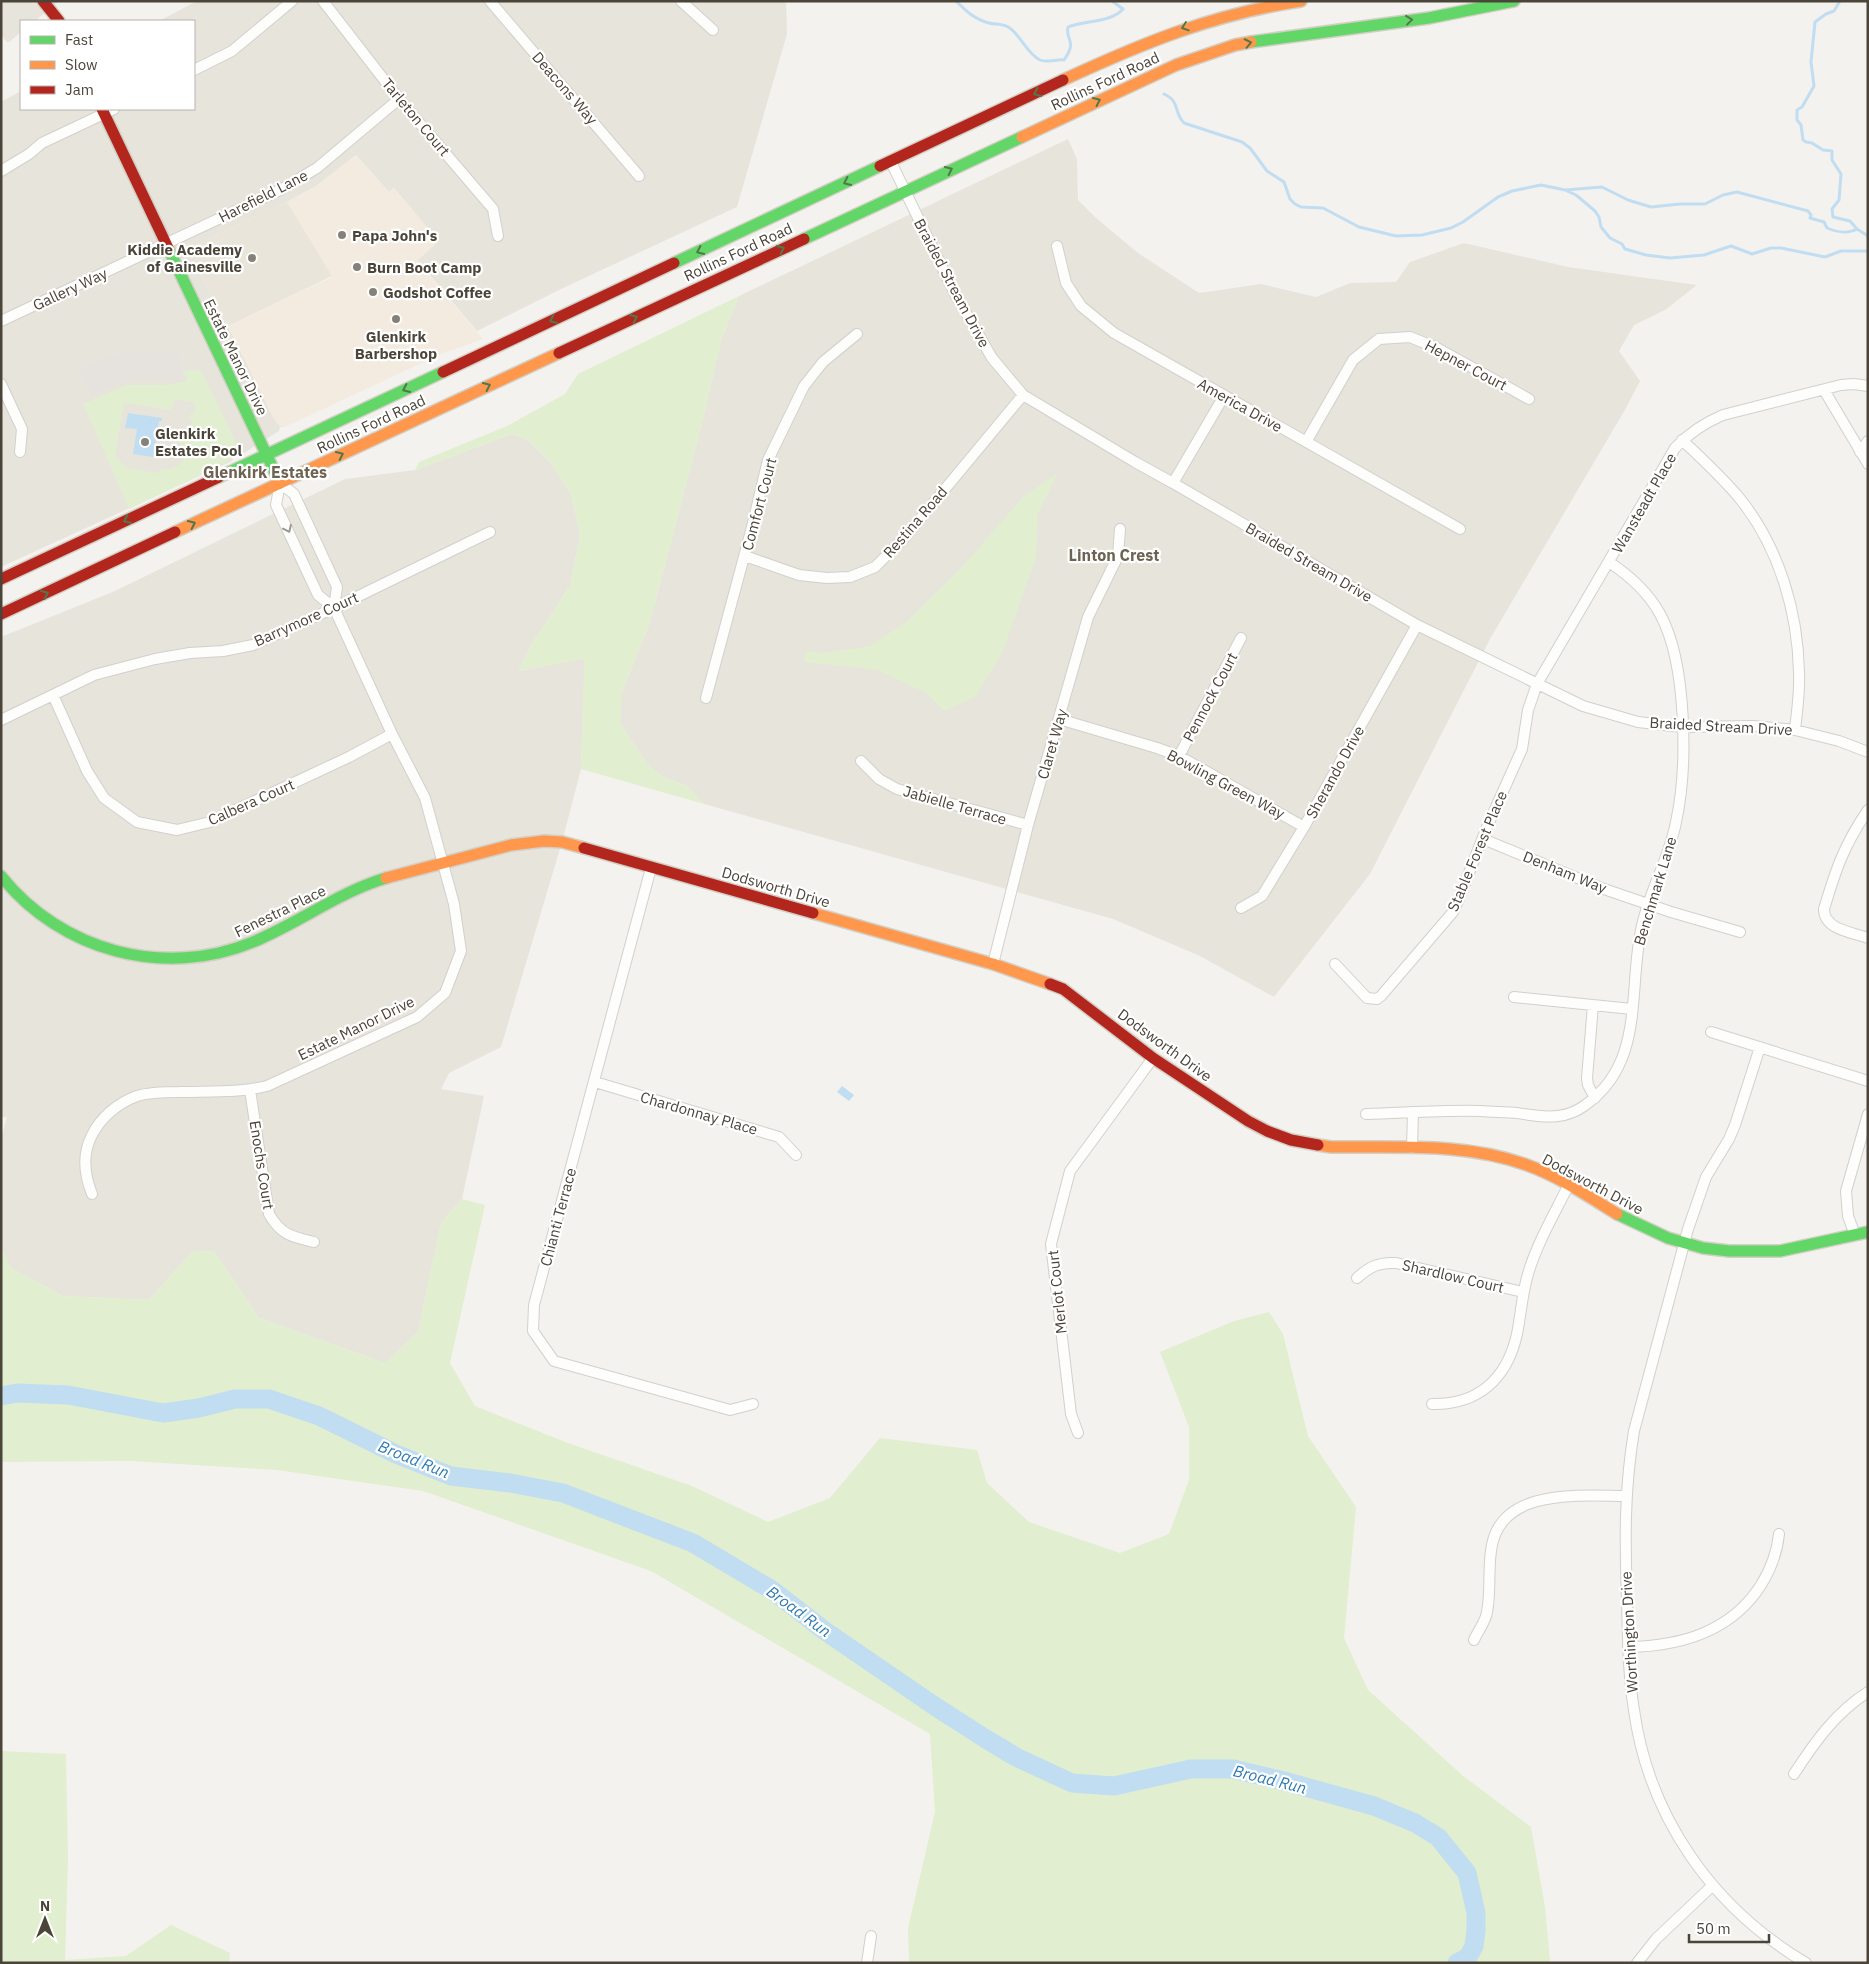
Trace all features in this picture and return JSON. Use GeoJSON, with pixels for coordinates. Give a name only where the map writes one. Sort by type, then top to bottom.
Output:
{"type":"FeatureCollection","features":[{"type":"Feature","properties":{"kind":"main road"},"geometry":{"type":"LineString","coordinates":[[43,1],[57,20]]}},
{"type":"Feature","properties":{"kind":"main road","name":"Rollins Ford Road"},"geometry":{"type":"LineString","coordinates":[[1,579],[1164,34],[1229,14],[1300,1]]}},
{"type":"Feature","properties":{"kind":"main road","name":"Rollins Ford Road"},"geometry":{"type":"LineString","coordinates":[[1,614],[1176,65],[1211,52],[1271,38],[1429,18],[1514,1]]}},
{"type":"Feature","properties":{"kind":"main road","name":"Estate Manor Drive"},"geometry":{"type":"LineString","coordinates":[[107,110],[165,244],[280,483]]}},
{"type":"Feature","properties":{"kind":"main road","name":"Dodsworth Drive"},"geometry":{"type":"LineString","coordinates":[[443,864],[494,848],[540,840],[562,842],[993,964],[1063,989],[1153,1058],[1248,1121],[1275,1134],[1305,1143],[1331,1147],[1452,1149],[1500,1157],[1527,1165],[1569,1184],[1629,1221],[1684,1243],[1729,1251],[1754,1252],[1800,1248],[1868,1232]]}},
{"type":"Feature","properties":{"kind":"main road","name":"Fenestra Place"},"geometry":{"type":"LineString","coordinates":[[1,876],[38,914],[66,932],[94,945],[126,953],[166,959],[193,958],[237,949],[276,933],[365,885],[443,864]]}},
{"type":"Feature","properties":{"kind":"street"},"geometry":{"type":"LineString","coordinates":[[195,70],[232,51],[292,1]]}},
{"type":"Feature","properties":{"kind":"street","name":"Tarleton Court"},"geometry":{"type":"LineString","coordinates":[[323,1],[400,99],[493,209],[498,236]]}},
{"type":"Feature","properties":{"kind":"street","name":"Deacons Way"},"geometry":{"type":"LineString","coordinates":[[490,1],[639,176]]}},
{"type":"Feature","properties":{"kind":"street"},"geometry":{"type":"LineString","coordinates":[[681,1],[713,30]]}},
{"type":"Feature","properties":{"kind":"street","name":"Harefield Lane"},"geometry":{"type":"LineString","coordinates":[[165,244],[280,190],[317,168],[400,99]]}},
{"type":"Feature","properties":{"kind":"street"},"geometry":{"type":"LineString","coordinates":[[1,171],[29,154],[42,143],[107,110]]}},
{"type":"Feature","properties":{"kind":"street","name":"Braided Stream Drive"},"geometry":{"type":"LineString","coordinates":[[891,162],[954,294],[992,358],[1023,395],[1416,625],[1583,706],[1638,722],[1682,727],[1754,726],[1795,730],[1839,741],[1868,752]]}},
{"type":"Feature","properties":{"kind":"street","name":"Gallery Way"},"geometry":{"type":"LineString","coordinates":[[1,321],[165,244]]}},
{"type":"Feature","properties":{"kind":"street","name":"America Drive"},"geometry":{"type":"LineString","coordinates":[[1057,246],[1066,283],[1081,306],[1114,333],[1460,529]]}},
{"type":"Feature","properties":{"kind":"street","name":"Comfort Court"},"geometry":{"type":"LineString","coordinates":[[706,698],[768,460],[804,386],[823,362],[857,334]]}},
{"type":"Feature","properties":{"kind":"street","name":"Hepner Court"},"geometry":{"type":"LineString","coordinates":[[1306,442],[1354,360],[1380,339],[1410,337],[1437,348],[1529,400]]}},
{"type":"Feature","properties":{"kind":"street"},"geometry":{"type":"LineString","coordinates":[[1,384],[22,429],[20,452]]}},
{"type":"Feature","properties":{"kind":"street","name":"Wansteadt Place"},"geometry":{"type":"LineString","coordinates":[[1537,684],[1675,448],[1682,440],[1708,421],[1723,415],[1841,385],[1868,386]]}},
{"type":"Feature","properties":{"kind":"street"},"geometry":{"type":"LineString","coordinates":[[1824,390],[1868,464]]}},
{"type":"Feature","properties":{"kind":"street","name":"Restina Road"},"geometry":{"type":"LineString","coordinates":[[744,556],[799,575],[827,578],[850,577],[874,567],[906,536],[1023,395]]}},
{"type":"Feature","properties":{"kind":"street"},"geometry":{"type":"LineString","coordinates":[[1173,483],[1224,396]]}},
{"type":"Feature","properties":{"kind":"street"},"geometry":{"type":"LineString","coordinates":[[1682,440],[1724,480],[1741,500],[1765,537],[1779,567],[1794,622],[1798,645],[1799,674],[1795,730]]}},
{"type":"Feature","properties":{"kind":"street"},"geometry":{"type":"LineString","coordinates":[[1860,452],[1868,441]]}},
{"type":"Feature","properties":{"kind":"street","name":"Estate Manor Drive"},"geometry":{"type":"LineString","coordinates":[[92,1194],[86,1178],[85,1157],[88,1142],[107,1113],[115,1108],[138,1096],[160,1093],[250,1090],[281,1082],[417,1017],[444,993],[461,951],[454,904],[425,798],[392,734],[334,608],[318,595],[276,505],[280,483],[294,494],[337,587],[334,608]]}},
{"type":"Feature","properties":{"kind":"street","name":"Claret Way"},"geometry":{"type":"LineString","coordinates":[[993,964],[1028,825],[1088,617],[1118,556],[1120,529]]}},
{"type":"Feature","properties":{"kind":"street","name":"Barrymore Court"},"geometry":{"type":"LineString","coordinates":[[1,720],[94,676],[155,659],[190,653],[224,651],[252,644],[334,608],[490,532]]}},
{"type":"Feature","properties":{"kind":"street","name":"Benchmark Lane"},"geometry":{"type":"LineString","coordinates":[[1366,1114],[1471,1111],[1559,1116],[1582,1107],[1595,1098],[1616,1070],[1624,1054],[1629,1037],[1637,950],[1649,904],[1668,852],[1682,790],[1682,727],[1678,674],[1666,624],[1649,596],[1637,583],[1609,562]]}},
{"type":"Feature","properties":{"kind":"street","name":"Sherando Drive"},"geometry":{"type":"LineString","coordinates":[[1241,908],[1262,896],[1304,827],[1416,625]]}},
{"type":"Feature","properties":{"kind":"street","name":"Pennock Court"},"geometry":{"type":"LineString","coordinates":[[1179,756],[1241,638]]}},
{"type":"Feature","properties":{"kind":"street","name":"Stable Forest Place"},"geometry":{"type":"LineString","coordinates":[[1335,964],[1367,998],[1372,1000],[1382,996],[1453,912],[1522,749],[1528,710],[1537,684]]}},
{"type":"Feature","properties":{"kind":"street","name":"Calbera Court"},"geometry":{"type":"LineString","coordinates":[[53,695],[88,771],[104,798],[137,822],[177,830],[210,822],[349,757],[392,734]]}},
{"type":"Feature","properties":{"kind":"street","name":"Bowling Green Way"},"geometry":{"type":"LineString","coordinates":[[1059,719],[1179,756],[1304,827]]}},
{"type":"Feature","properties":{"kind":"street","name":"Jabielle Terrace"},"geometry":{"type":"LineString","coordinates":[[861,761],[879,778],[897,789],[1028,825]]}},
{"type":"Feature","properties":{"kind":"street"},"geometry":{"type":"LineString","coordinates":[[1868,810],[1853,831],[1841,855],[1824,909],[1824,915],[1826,921],[1832,926],[1868,938]]}},
{"type":"Feature","properties":{"kind":"street","name":"Denham Way"},"geometry":{"type":"LineString","coordinates":[[1483,839],[1604,889],[1740,932]]}},
{"type":"Feature","properties":{"kind":"street","name":"Chianti Terrace"},"geometry":{"type":"LineString","coordinates":[[651,868],[534,1305],[533,1332],[554,1361],[730,1410],[754,1404]]}},
{"type":"Feature","properties":{"kind":"street"},"geometry":{"type":"LineString","coordinates":[[1514,997],[1632,1009]]}},
{"type":"Feature","properties":{"kind":"street"},"geometry":{"type":"LineString","coordinates":[[1593,1005],[1587,1078],[1588,1085],[1595,1098]]}},
{"type":"Feature","properties":{"kind":"street"},"geometry":{"type":"LineString","coordinates":[[1711,1032],[1868,1081]]}},
{"type":"Feature","properties":{"kind":"street","name":"Worthington Drive"},"geometry":{"type":"LineString","coordinates":[[1760,1047],[1735,1125],[1729,1139],[1706,1177],[1684,1243],[1634,1431],[1625,1496],[1628,1647],[1634,1712],[1640,1744],[1653,1785],[1682,1844],[1712,1886],[1745,1920],[1772,1941],[1806,1963]]}},
{"type":"Feature","properties":{"kind":"street","name":"Merlot Court"},"geometry":{"type":"LineString","coordinates":[[1078,1433],[1071,1414],[1051,1244],[1070,1171],[1153,1058]]}},
{"type":"Feature","properties":{"kind":"street","name":"Chardonnay Place"},"geometry":{"type":"LineString","coordinates":[[595,1082],[779,1137],[796,1155]]}},
{"type":"Feature","properties":{"kind":"street","name":"Enochs Court"},"geometry":{"type":"LineString","coordinates":[[250,1090],[270,1214],[276,1226],[287,1234],[314,1242]]}},
{"type":"Feature","properties":{"kind":"street"},"geometry":{"type":"LineString","coordinates":[[1412,1148],[1413,1112]]}},
{"type":"Feature","properties":{"kind":"street"},"geometry":{"type":"LineString","coordinates":[[1855,1235],[1848,1216],[1846,1190],[1868,1114]]}},
{"type":"Feature","properties":{"kind":"street"},"geometry":{"type":"LineString","coordinates":[[1432,1404],[1461,1402],[1488,1388],[1497,1378],[1513,1349],[1523,1292],[1535,1255],[1569,1184]]}},
{"type":"Feature","properties":{"kind":"street","name":"Shardlow Court"},"geometry":{"type":"LineString","coordinates":[[1357,1278],[1375,1265],[1396,1263],[1523,1292]]}},
{"type":"Feature","properties":{"kind":"street"},"geometry":{"type":"LineString","coordinates":[[1474,1640],[1487,1614],[1493,1539],[1500,1526],[1508,1517],[1526,1506],[1547,1498],[1563,1496],[1625,1496]]}},
{"type":"Feature","properties":{"kind":"street"},"geometry":{"type":"LineString","coordinates":[[1628,1647],[1650,1647],[1684,1641],[1704,1634],[1733,1617],[1748,1602],[1767,1576],[1778,1548],[1779,1534]]}},
{"type":"Feature","properties":{"kind":"street"},"geometry":{"type":"LineString","coordinates":[[1794,1774],[1828,1727],[1843,1711],[1868,1692]]}},
{"type":"Feature","properties":{"kind":"street"},"geometry":{"type":"LineString","coordinates":[[1638,1963],[1656,1939],[1712,1886]]}},
{"type":"Feature","properties":{"kind":"street"},"geometry":{"type":"LineString","coordinates":[[867,1963],[871,1936]]}},
{"type":"Feature","properties":{"kind":"shaded area"},"geometry":{"type":"Polygon","coordinates":[[[1,1],[59,1],[36,20],[20,20],[20,33],[8,43],[1,35],[1,1]]]}},
{"type":"Feature","properties":{"kind":"shaded area"},"geometry":{"type":"Polygon","coordinates":[[[197,1],[786,1],[787,34],[737,207],[563,288],[477,331],[417,260],[438,241],[394,188],[389,192],[356,155],[316,186],[287,202],[194,246],[190,253],[191,259],[228,326],[274,419],[280,426],[287,426],[280,427],[279,431],[239,456],[235,455],[232,461],[1,567],[1,102],[20,92],[20,110],[195,110],[195,20],[161,20],[197,1]]]}},
{"type":"Feature","properties":{"kind":"shaded area"},"geometry":{"type":"Polygon","coordinates":[[[1068,139],[1077,159],[1078,200],[1138,253],[1199,293],[1261,284],[1316,297],[1350,283],[1396,282],[1410,262],[1464,243],[1568,267],[1697,285],[1665,310],[1634,325],[1619,351],[1640,381],[1626,408],[1490,639],[1370,874],[1274,997],[1200,956],[1113,919],[704,804],[687,786],[663,777],[649,766],[621,725],[621,694],[650,622],[702,423],[721,340],[739,296],[1068,139]]]}},
{"type":"Feature","properties":{"kind":"shaded area"},"geometry":{"type":"Polygon","coordinates":[[[356,155],[389,192],[394,188],[439,241],[417,261],[483,339],[439,355],[287,426],[280,426],[274,419],[228,326],[332,277],[287,202],[316,186],[356,155]]]}},
{"type":"Feature","properties":{"kind":"shaded area"},"geometry":{"type":"Polygon","coordinates":[[[287,202],[332,276],[228,326],[191,259],[190,253],[194,246],[287,202]]]}},
{"type":"Feature","properties":{"kind":"shaded area"},"geometry":{"type":"Polygon","coordinates":[[[176,351],[183,377],[175,380],[125,381],[91,395],[78,369],[121,352],[176,351]]]}},
{"type":"Feature","properties":{"kind":"shaded area"},"geometry":{"type":"Polygon","coordinates":[[[512,434],[527,439],[551,463],[571,494],[580,535],[570,586],[531,645],[519,671],[585,658],[581,769],[562,842],[501,1047],[449,1073],[441,1089],[484,1096],[462,1199],[441,1223],[418,1332],[385,1363],[259,1318],[214,1251],[192,1252],[149,1300],[63,1296],[11,1268],[1,1247],[1,1139],[7,1117],[1,1117],[1,637],[115,591],[345,479],[415,470],[512,434]]]}},
{"type":"Feature","properties":{"kind":"green space"},"geometry":{"type":"Polygon","coordinates":[[[739,296],[721,340],[702,423],[650,622],[621,694],[621,725],[649,766],[663,777],[687,786],[704,804],[581,769],[584,659],[518,671],[531,645],[570,586],[580,535],[571,494],[551,463],[527,439],[512,434],[415,470],[419,462],[507,426],[565,394],[578,374],[739,296]]]}},
{"type":"Feature","properties":{"kind":"green space"},"geometry":{"type":"Polygon","coordinates":[[[199,370],[203,374],[235,441],[236,453],[227,462],[129,509],[83,404],[127,385],[175,384],[188,380],[183,371],[199,370]],[[175,399],[171,410],[124,403],[115,456],[127,468],[158,473],[162,469],[175,467],[184,458],[182,446],[177,437],[183,438],[184,429],[190,430],[192,420],[189,418],[191,413],[194,414],[195,405],[193,402],[175,399]]]}},
{"type":"Feature","properties":{"kind":"green space"},"geometry":{"type":"Polygon","coordinates":[[[1058,473],[1038,513],[1036,558],[1002,653],[975,697],[944,711],[926,693],[877,670],[804,662],[806,651],[822,653],[870,646],[906,622],[963,566],[1024,496],[1058,473]]]}},
{"type":"Feature","properties":{"kind":"green space"},"geometry":{"type":"Polygon","coordinates":[[[462,1199],[485,1205],[450,1363],[475,1406],[568,1443],[692,1486],[768,1522],[830,1498],[880,1438],[977,1450],[987,1483],[1029,1522],[1120,1553],[1169,1534],[1189,1480],[1189,1427],[1160,1352],[1234,1321],[1269,1312],[1283,1334],[1308,1436],[1356,1507],[1344,1638],[1368,1690],[1462,1775],[1531,1827],[1545,1907],[1550,1960],[1548,1963],[909,1963],[908,1928],[935,1812],[930,1734],[651,1571],[423,1491],[277,1470],[130,1461],[1,1462],[1,1247],[11,1268],[63,1296],[149,1300],[192,1252],[214,1251],[259,1318],[385,1363],[418,1332],[441,1223],[462,1199]]]}},
{"type":"Feature","properties":{"kind":"green space"},"geometry":{"type":"Polygon","coordinates":[[[1,1751],[66,1754],[68,1859],[65,1960],[126,1956],[171,1925],[230,1953],[229,1963],[1,1963],[1,1751]]]}},
{"type":"Feature","properties":{"kind":"water","name":"Glenkirk Estates Pool"},"geometry":{"type":"Polygon","coordinates":[[[128,413],[162,418],[162,421],[159,421],[153,457],[133,454],[137,429],[125,428],[128,413]]]}},
{"type":"Feature","properties":{"kind":"water"},"geometry":{"type":"Polygon","coordinates":[[[842,1086],[854,1095],[849,1101],[837,1092],[842,1086]]]}},
{"type":"Feature","properties":{"kind":"waterway"},"geometry":{"type":"LineString","coordinates":[[956,1],[975,17],[989,23],[1008,27],[1035,57],[1045,61],[1064,60],[1071,44],[1068,27],[1105,19],[1118,14],[1123,9],[1112,1]]}},
{"type":"Feature","properties":{"kind":"waterway"},"geometry":{"type":"LineString","coordinates":[[1840,1],[1834,11],[1815,22],[1811,62],[1814,86],[1802,107],[1797,110],[1797,120],[1801,125],[1803,140],[1823,150],[1832,151],[1832,160],[1841,174],[1839,200],[1832,209],[1833,217],[1850,221],[1857,229],[1868,236]]}},
{"type":"Feature","properties":{"kind":"waterway"},"geometry":{"type":"LineString","coordinates":[[1164,94],[1173,100],[1184,123],[1242,142],[1250,148],[1267,171],[1284,182],[1290,199],[1295,204],[1301,207],[1323,208],[1359,227],[1396,236],[1422,235],[1451,228],[1463,222],[1498,197],[1512,191],[1541,185],[1565,190],[1576,195],[1595,211],[1599,217],[1601,227],[1610,238],[1622,244],[1625,249],[1646,255],[1670,258],[1704,255],[1731,246],[1752,254],[1771,248],[1781,248],[1825,257],[1841,251],[1868,251]]}},
{"type":"Feature","properties":{"kind":"waterway"},"geometry":{"type":"LineString","coordinates":[[1565,190],[1602,187],[1628,200],[1651,207],[1705,204],[1723,195],[1737,192],[1808,211],[1811,215],[1810,218],[1824,222],[1827,228],[1834,231],[1846,232],[1857,229]]}},
{"type":"Feature","properties":{"kind":"waterway","name":"Broad Run"},"geometry":{"type":"LineString","coordinates":[[1,1396],[17,1393],[68,1395],[163,1413],[199,1408],[235,1399],[269,1399],[319,1416],[396,1454],[451,1476],[510,1483],[563,1493],[693,1543],[772,1590],[825,1631],[986,1739],[1016,1757],[1072,1783],[1114,1786],[1191,1769],[1233,1769],[1374,1806],[1415,1823],[1438,1837],[1467,1873],[1476,1913],[1476,1931],[1474,1946],[1468,1957],[1457,1963]]}},
{"type":"Feature","properties":{"kind":"traffic: fast"},"geometry":{"type":"LineString","coordinates":[[1251,42],[1429,18],[1514,1]]}},
{"type":"Feature","properties":{"kind":"traffic: fast"},"geometry":{"type":"LineString","coordinates":[[804,239],[1022,137]]}},
{"type":"Feature","properties":{"kind":"traffic: fast"},"geometry":{"type":"LineString","coordinates":[[674,263],[880,166]]}},
{"type":"Feature","properties":{"kind":"traffic: fast"},"geometry":{"type":"LineString","coordinates":[[169,250],[280,483]]}},
{"type":"Feature","properties":{"kind":"traffic: fast"},"geometry":{"type":"LineString","coordinates":[[219,477],[443,372]]}},
{"type":"Feature","properties":{"kind":"traffic: fast"},"geometry":{"type":"LineString","coordinates":[[1,876],[25,902],[53,923],[84,940],[116,951],[150,957],[185,958],[219,953],[253,942],[287,926],[335,899],[386,878]]}},
{"type":"Feature","properties":{"kind":"traffic: fast"},"geometry":{"type":"LineString","coordinates":[[1617,1214],[1668,1238],[1703,1248],[1729,1251],[1780,1251],[1868,1232]]}},
{"type":"Feature","properties":{"kind":"traffic: slow"},"geometry":{"type":"LineString","coordinates":[[1063,80],[1150,42],[1208,22],[1301,1]]}},
{"type":"Feature","properties":{"kind":"traffic: slow"},"geometry":{"type":"LineString","coordinates":[[1022,137],[1176,65],[1235,45],[1251,42]]}},
{"type":"Feature","properties":{"kind":"traffic: slow"},"geometry":{"type":"LineString","coordinates":[[175,532],[559,353]]}},
{"type":"Feature","properties":{"kind":"traffic: slow"},"geometry":{"type":"LineString","coordinates":[[386,878],[511,845],[544,841],[562,842],[584,848]]}},
{"type":"Feature","properties":{"kind":"traffic: slow"},"geometry":{"type":"LineString","coordinates":[[813,913],[993,964],[1050,984]]}},
{"type":"Feature","properties":{"kind":"traffic: slow"},"geometry":{"type":"LineString","coordinates":[[1318,1145],[1331,1147],[1455,1149],[1503,1158],[1551,1175],[1617,1214]]}},
{"type":"Feature","properties":{"kind":"traffic: jam"},"geometry":{"type":"LineString","coordinates":[[43,1],[58,20]]}},
{"type":"Feature","properties":{"kind":"traffic: jam"},"geometry":{"type":"LineString","coordinates":[[880,166],[1063,80]]}},
{"type":"Feature","properties":{"kind":"traffic: jam"},"geometry":{"type":"LineString","coordinates":[[102,110],[169,250]]}},
{"type":"Feature","properties":{"kind":"traffic: jam"},"geometry":{"type":"LineString","coordinates":[[559,353],[804,239]]}},
{"type":"Feature","properties":{"kind":"traffic: jam"},"geometry":{"type":"LineString","coordinates":[[443,372],[674,263]]}},
{"type":"Feature","properties":{"kind":"traffic: jam"},"geometry":{"type":"LineString","coordinates":[[1,579],[219,477]]}},
{"type":"Feature","properties":{"kind":"traffic: jam"},"geometry":{"type":"LineString","coordinates":[[1,614],[175,532]]}},
{"type":"Feature","properties":{"kind":"traffic: jam"},"geometry":{"type":"LineString","coordinates":[[584,848],[813,913]]}},
{"type":"Feature","properties":{"kind":"traffic: jam"},"geometry":{"type":"LineString","coordinates":[[1050,984],[1063,989],[1153,1058],[1248,1121],[1291,1140],[1318,1145]]}},
{"type":"Feature","properties":{"kind":"place","name":"Papa John's"},"geometry":{"type":"Point","coordinates":[342,235]}},
{"type":"Feature","properties":{"kind":"place","name":"Kiddie Academy of Gainesville"},"geometry":{"type":"Point","coordinates":[252,258]}},
{"type":"Feature","properties":{"kind":"place","name":"Burn Boot Camp"},"geometry":{"type":"Point","coordinates":[357,267]}},
{"type":"Feature","properties":{"kind":"place","name":"Godshot Coffee"},"geometry":{"type":"Point","coordinates":[373,292]}},
{"type":"Feature","properties":{"kind":"place","name":"Glenkirk Barbershop"},"geometry":{"type":"Point","coordinates":[396,319]}},
{"type":"Feature","properties":{"kind":"place","name":"Glenkirk Estates Pool"},"geometry":{"type":"Point","coordinates":[145,442]}},
{"type":"Feature","properties":{"kind":"district","name":"Glenkirk Estates"},"geometry":{"type":"Point","coordinates":[265,472]}},
{"type":"Feature","properties":{"kind":"district","name":"Linton Crest"},"geometry":{"type":"Point","coordinates":[1114,555]}}]}
